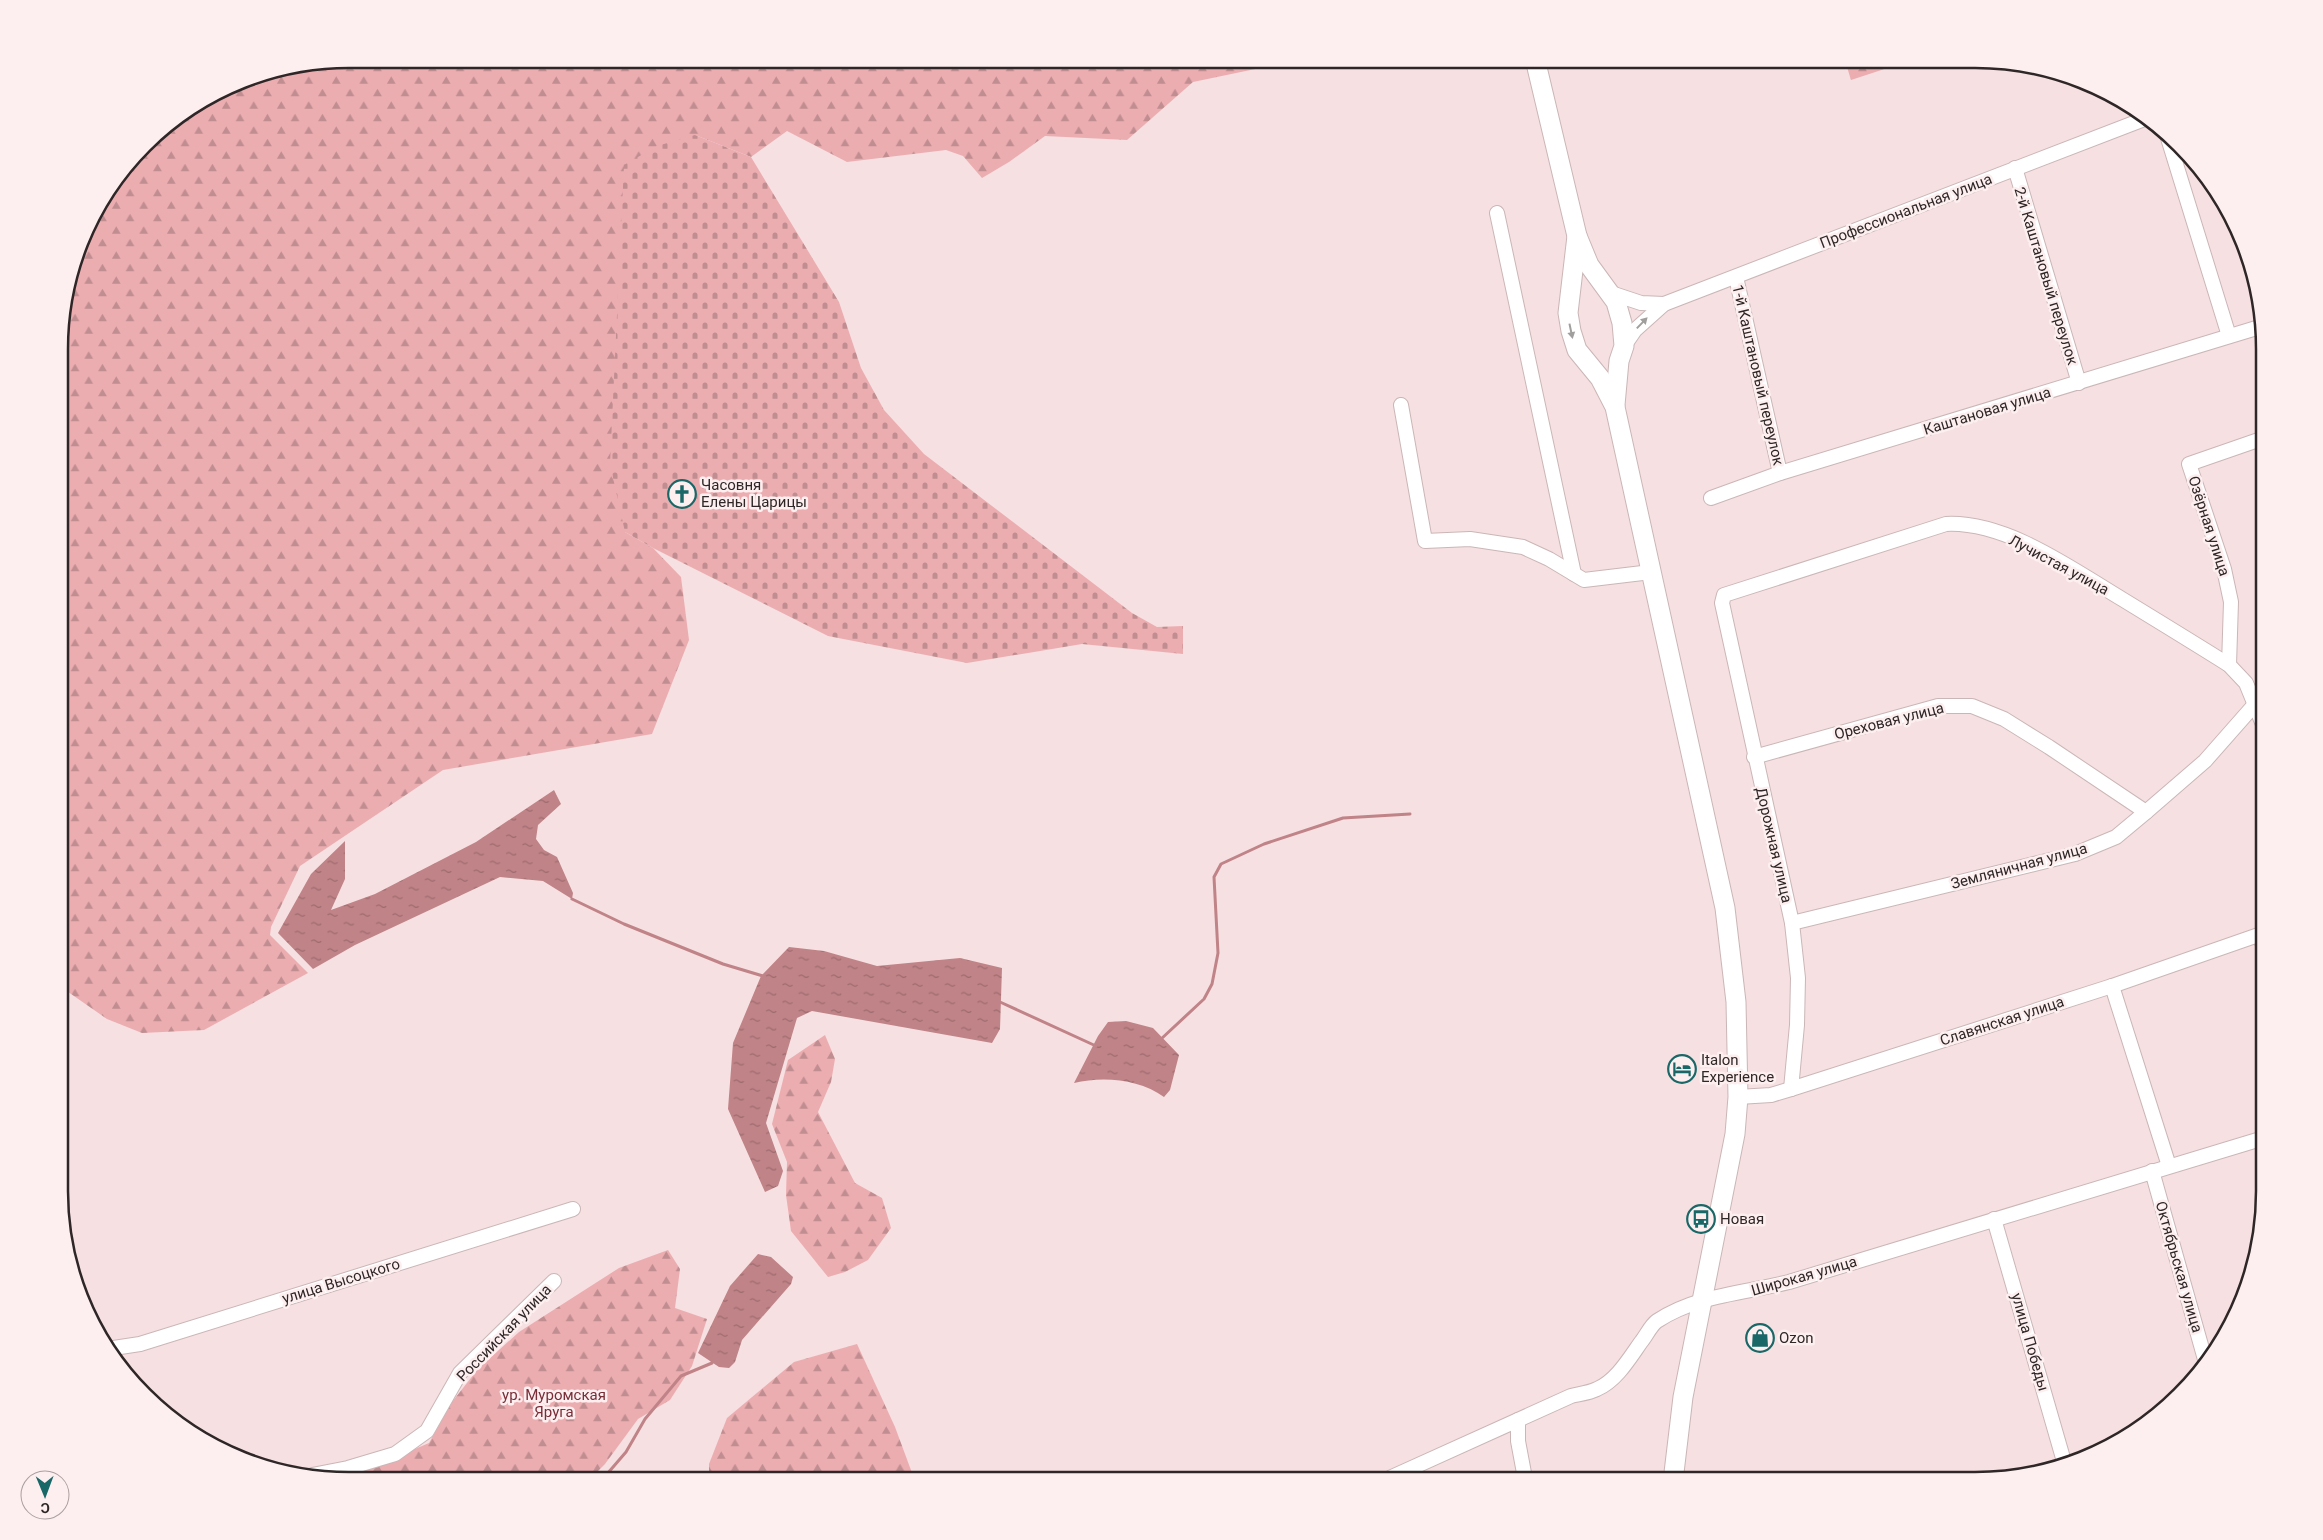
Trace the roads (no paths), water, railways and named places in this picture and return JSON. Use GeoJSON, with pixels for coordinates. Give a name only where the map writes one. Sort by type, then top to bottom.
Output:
{"type":"FeatureCollection","features":[{"type":"Feature","properties":{"kind":"main road"},"geometry":{"type":"LineString","coordinates":[[1537,67],[1577,236],[1589,265],[1613,297],[1618,308],[1623,330],[1624,346],[1618,361],[1615,407]]}},
{"type":"Feature","properties":{"kind":"main road"},"geometry":{"type":"LineString","coordinates":[[1577,236],[1568,313],[1571,331],[1577,350],[1600,378],[1615,407],[1725,908],[1736,1002],[1738,1097],[1735,1134],[1683,1397],[1674,1472]]}},
{"type":"Feature","properties":{"kind":"main road"},"geometry":{"type":"LineString","coordinates":[[1571,299],[1584,291],[1608,292]]}},
{"type":"Feature","properties":{"kind":"main road"},"geometry":{"type":"LineString","coordinates":[[1585,360],[1598,363],[1608,361],[1624,346]]}},
{"type":"Feature","properties":{"kind":"street","name":"Профессиональная улица"},"geometry":{"type":"LineString","coordinates":[[1664,304],[2139,121]]}},
{"type":"Feature","properties":{"kind":"street"},"geometry":{"type":"LineString","coordinates":[[2171,148],[2229,336]]}},
{"type":"Feature","properties":{"kind":"street","name":"2-й Каштановый переулок"},"geometry":{"type":"LineString","coordinates":[[2015,168],[2079,383]]}},
{"type":"Feature","properties":{"kind":"street"},"geometry":{"type":"LineString","coordinates":[[1497,213],[1574,574]]}},
{"type":"Feature","properties":{"kind":"street","name":"1-й Каштановый переулок"},"geometry":{"type":"LineString","coordinates":[[1736,277],[1780,473]]}},
{"type":"Feature","properties":{"kind":"street"},"geometry":{"type":"LineString","coordinates":[[1608,292],[1641,303],[1664,304]]}},
{"type":"Feature","properties":{"kind":"street"},"geometry":{"type":"LineString","coordinates":[[1624,346],[1635,330],[1664,304]]}},
{"type":"Feature","properties":{"kind":"street","name":"Каштановая улица"},"geometry":{"type":"LineString","coordinates":[[1712,498],[1780,473],[2255,328]]}},
{"type":"Feature","properties":{"kind":"street"},"geometry":{"type":"LineString","coordinates":[[1402,405],[1425,541],[1470,540],[1523,547],[1584,580],[1651,572]]}},
{"type":"Feature","properties":{"kind":"street","name":"Озёрная улица"},"geometry":{"type":"LineString","coordinates":[[2229,665],[2231,602],[2224,569],[2190,464],[2256,441]]}},
{"type":"Feature","properties":{"kind":"street","name":"Лучистая улица"},"geometry":{"type":"LineString","coordinates":[[1722,603],[1724,595],[1735,590],[1946,524],[1964,523],[2022,542],[2079,573],[2229,665],[2256,695]]}},
{"type":"Feature","properties":{"kind":"street","name":"Дорожная улица"},"geometry":{"type":"LineString","coordinates":[[1722,603],[1754,757],[1792,923],[1798,978],[1797,1025],[1791,1089]]}},
{"type":"Feature","properties":{"kind":"street","name":"Земляничная улица"},"geometry":{"type":"LineString","coordinates":[[1792,923],[2075,854],[2116,837],[2205,760],[2256,702]]}},
{"type":"Feature","properties":{"kind":"street","name":"Ореховая улица"},"geometry":{"type":"LineString","coordinates":[[1754,757],[1938,706],[1972,706],[2004,719],[2042,742],[2146,812]]}},
{"type":"Feature","properties":{"kind":"street","name":"Славянская улица"},"geometry":{"type":"LineString","coordinates":[[1738,1097],[1771,1095],[1791,1089],[2256,941]]}},
{"type":"Feature","properties":{"kind":"street"},"geometry":{"type":"LineString","coordinates":[[2112,986],[2168,1166]]}},
{"type":"Feature","properties":{"kind":"street","name":"Широкая улица"},"geometry":{"type":"LineString","coordinates":[[1403,1472],[1571,1396],[1597,1389],[1611,1380],[1655,1322],[1683,1307],[1789,1282],[2256,1140]]}},
{"type":"Feature","properties":{"kind":"street","name":"Октябрьская улица"},"geometry":{"type":"LineString","coordinates":[[2152,1171],[2204,1354]]}},
{"type":"Feature","properties":{"kind":"street","name":"улица Высоцкого"},"geometry":{"type":"LineString","coordinates":[[115,1348],[140,1344],[573,1209]]}},
{"type":"Feature","properties":{"kind":"street","name":"улица Победы"},"geometry":{"type":"LineString","coordinates":[[1994,1219],[2063,1459]]}},
{"type":"Feature","properties":{"kind":"street","name":"Российская улица"},"geometry":{"type":"LineString","coordinates":[[328,1472],[395,1454],[427,1431],[460,1373],[554,1281]]}},
{"type":"Feature","properties":{"kind":"street"},"geometry":{"type":"LineString","coordinates":[[1518,1420],[1518,1441],[1524,1472]]}},
{"type":"Feature","properties":{"kind":"water"},"geometry":{"type":"Polygon","coordinates":[[[554,790],[561,804],[538,825],[536,839],[544,850],[557,857],[573,893],[572,899],[543,881],[500,877],[355,945],[313,969],[278,933],[311,874],[345,841],[345,879],[331,910],[375,894],[476,842],[554,790]]]}},
{"type":"Feature","properties":{"kind":"water"},"geometry":{"type":"Polygon","coordinates":[[[789,947],[824,951],[877,966],[960,958],[1002,968],[1000,1029],[992,1043],[812,1011],[797,1018],[766,1123],[783,1171],[778,1186],[765,1192],[728,1109],[733,1043],[761,976],[789,947]]]}},
{"type":"Feature","properties":{"kind":"water"},"geometry":{"type":"Polygon","coordinates":[[[1126,1021],[1153,1028],[1179,1055],[1170,1090],[1164,1097],[1143,1086],[1120,1081],[1097,1080],[1074,1083],[1098,1036],[1108,1022],[1126,1021]]]}},
{"type":"Feature","properties":{"kind":"water"},"geometry":{"type":"Polygon","coordinates":[[[758,1254],[771,1257],[793,1277],[791,1284],[742,1340],[735,1362],[729,1368],[719,1367],[698,1353],[730,1286],[758,1254]]]}},
{"type":"Feature","properties":{"kind":"waterway"},"geometry":{"type":"LineString","coordinates":[[1160,1040],[1204,999],[1212,984],[1218,953],[1214,877],[1221,864],[1264,844],[1343,818],[1410,814]]}},
{"type":"Feature","properties":{"kind":"waterway"},"geometry":{"type":"LineString","coordinates":[[572,899],[624,924],[723,964],[763,976]]}},
{"type":"Feature","properties":{"kind":"waterway"},"geometry":{"type":"LineString","coordinates":[[1000,1002],[1096,1046]]}},
{"type":"Feature","properties":{"kind":"waterway"},"geometry":{"type":"LineString","coordinates":[[609,1472],[626,1452],[645,1419],[681,1376],[712,1363]]}},
{"type":"Feature","properties":{"kind":"place","name":"Часовня Елены Царицы"},"geometry":{"type":"Point","coordinates":[682,494]}},
{"type":"Feature","properties":{"kind":"place","name":"Italon Experience"},"geometry":{"type":"Point","coordinates":[1682,1069]}},
{"type":"Feature","properties":{"kind":"place","name":"Новая"},"geometry":{"type":"Point","coordinates":[1701,1219]}},
{"type":"Feature","properties":{"kind":"place","name":"Ozon"},"geometry":{"type":"Point","coordinates":[1760,1338]}},
{"type":"Feature","properties":{"kind":"park label","name":"ур. Муромская Яруга"},"geometry":{"type":"Point","coordinates":[554,1404]}}]}
